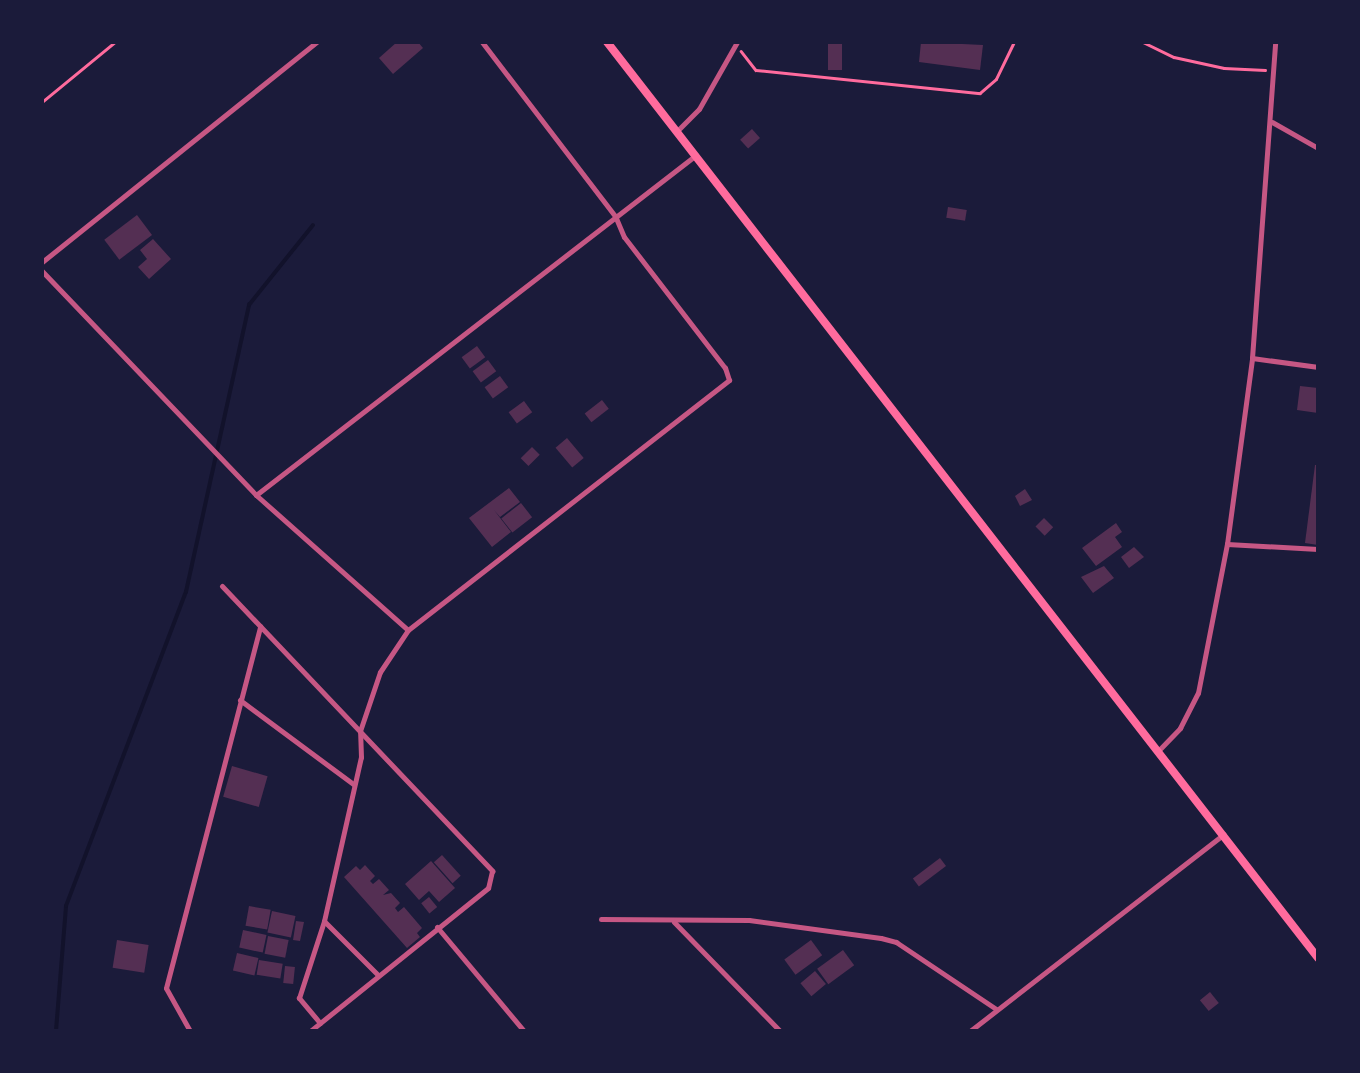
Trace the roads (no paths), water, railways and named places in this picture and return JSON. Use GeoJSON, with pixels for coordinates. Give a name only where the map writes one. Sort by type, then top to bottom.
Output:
{"type":"FeatureCollection","features":[{"type":"Feature","properties":{"kind":"main road"},"geometry":{"type":"LineString","coordinates":[[607,42],[1318,958]]}},
{"type":"Feature","properties":{"kind":"street"},"geometry":{"type":"LineString","coordinates":[[42,262],[317,42]]}},
{"type":"Feature","properties":{"kind":"street"},"geometry":{"type":"LineString","coordinates":[[320,1023],[299,998],[324,921],[361,757],[360,732],[380,672],[408,629],[729,380],[725,368],[624,237],[615,216],[482,42]]}},
{"type":"Feature","properties":{"kind":"street"},"geometry":{"type":"LineString","coordinates":[[1158,751],[1181,728],[1198,692],[1227,544],[1252,358],[1272,122],[1275,42]]}},
{"type":"Feature","properties":{"kind":"street"},"geometry":{"type":"LineString","coordinates":[[677,131],[699,108],[737,44]]}},
{"type":"Feature","properties":{"kind":"street"},"geometry":{"type":"LineString","coordinates":[[1272,122],[1318,148]]}},
{"type":"Feature","properties":{"kind":"street"},"geometry":{"type":"LineString","coordinates":[[256,495],[696,155]]}},
{"type":"Feature","properties":{"kind":"street"},"geometry":{"type":"LineString","coordinates":[[42,271],[256,495],[408,629]]}},
{"type":"Feature","properties":{"kind":"street"},"geometry":{"type":"LineString","coordinates":[[1252,358],[1318,367]]}},
{"type":"Feature","properties":{"kind":"street"},"geometry":{"type":"LineString","coordinates":[[1227,544],[1318,549]]}},
{"type":"Feature","properties":{"kind":"street"},"geometry":{"type":"LineString","coordinates":[[222,586],[492,871],[488,888],[377,974],[310,1031]]}},
{"type":"Feature","properties":{"kind":"street"},"geometry":{"type":"LineString","coordinates":[[190,1031],[166,988],[260,626]]}},
{"type":"Feature","properties":{"kind":"street"},"geometry":{"type":"LineString","coordinates":[[240,700],[353,784]]}},
{"type":"Feature","properties":{"kind":"street"},"geometry":{"type":"LineString","coordinates":[[970,1031],[1224,834]]}},
{"type":"Feature","properties":{"kind":"street"},"geometry":{"type":"LineString","coordinates":[[601,919],[674,922],[749,920],[895,942],[996,1009]]}},
{"type":"Feature","properties":{"kind":"street"},"geometry":{"type":"LineString","coordinates":[[324,921],[377,974]]}},
{"type":"Feature","properties":{"kind":"street"},"geometry":{"type":"LineString","coordinates":[[674,922],[780,1031]]}},
{"type":"Feature","properties":{"kind":"street"},"geometry":{"type":"LineString","coordinates":[[437,927],[524,1031]]}},
{"type":"Feature","properties":{"kind":"waterway"},"geometry":{"type":"LineString","coordinates":[[56,1031],[66,906],[186,592],[249,305],[313,225]]}}]}
